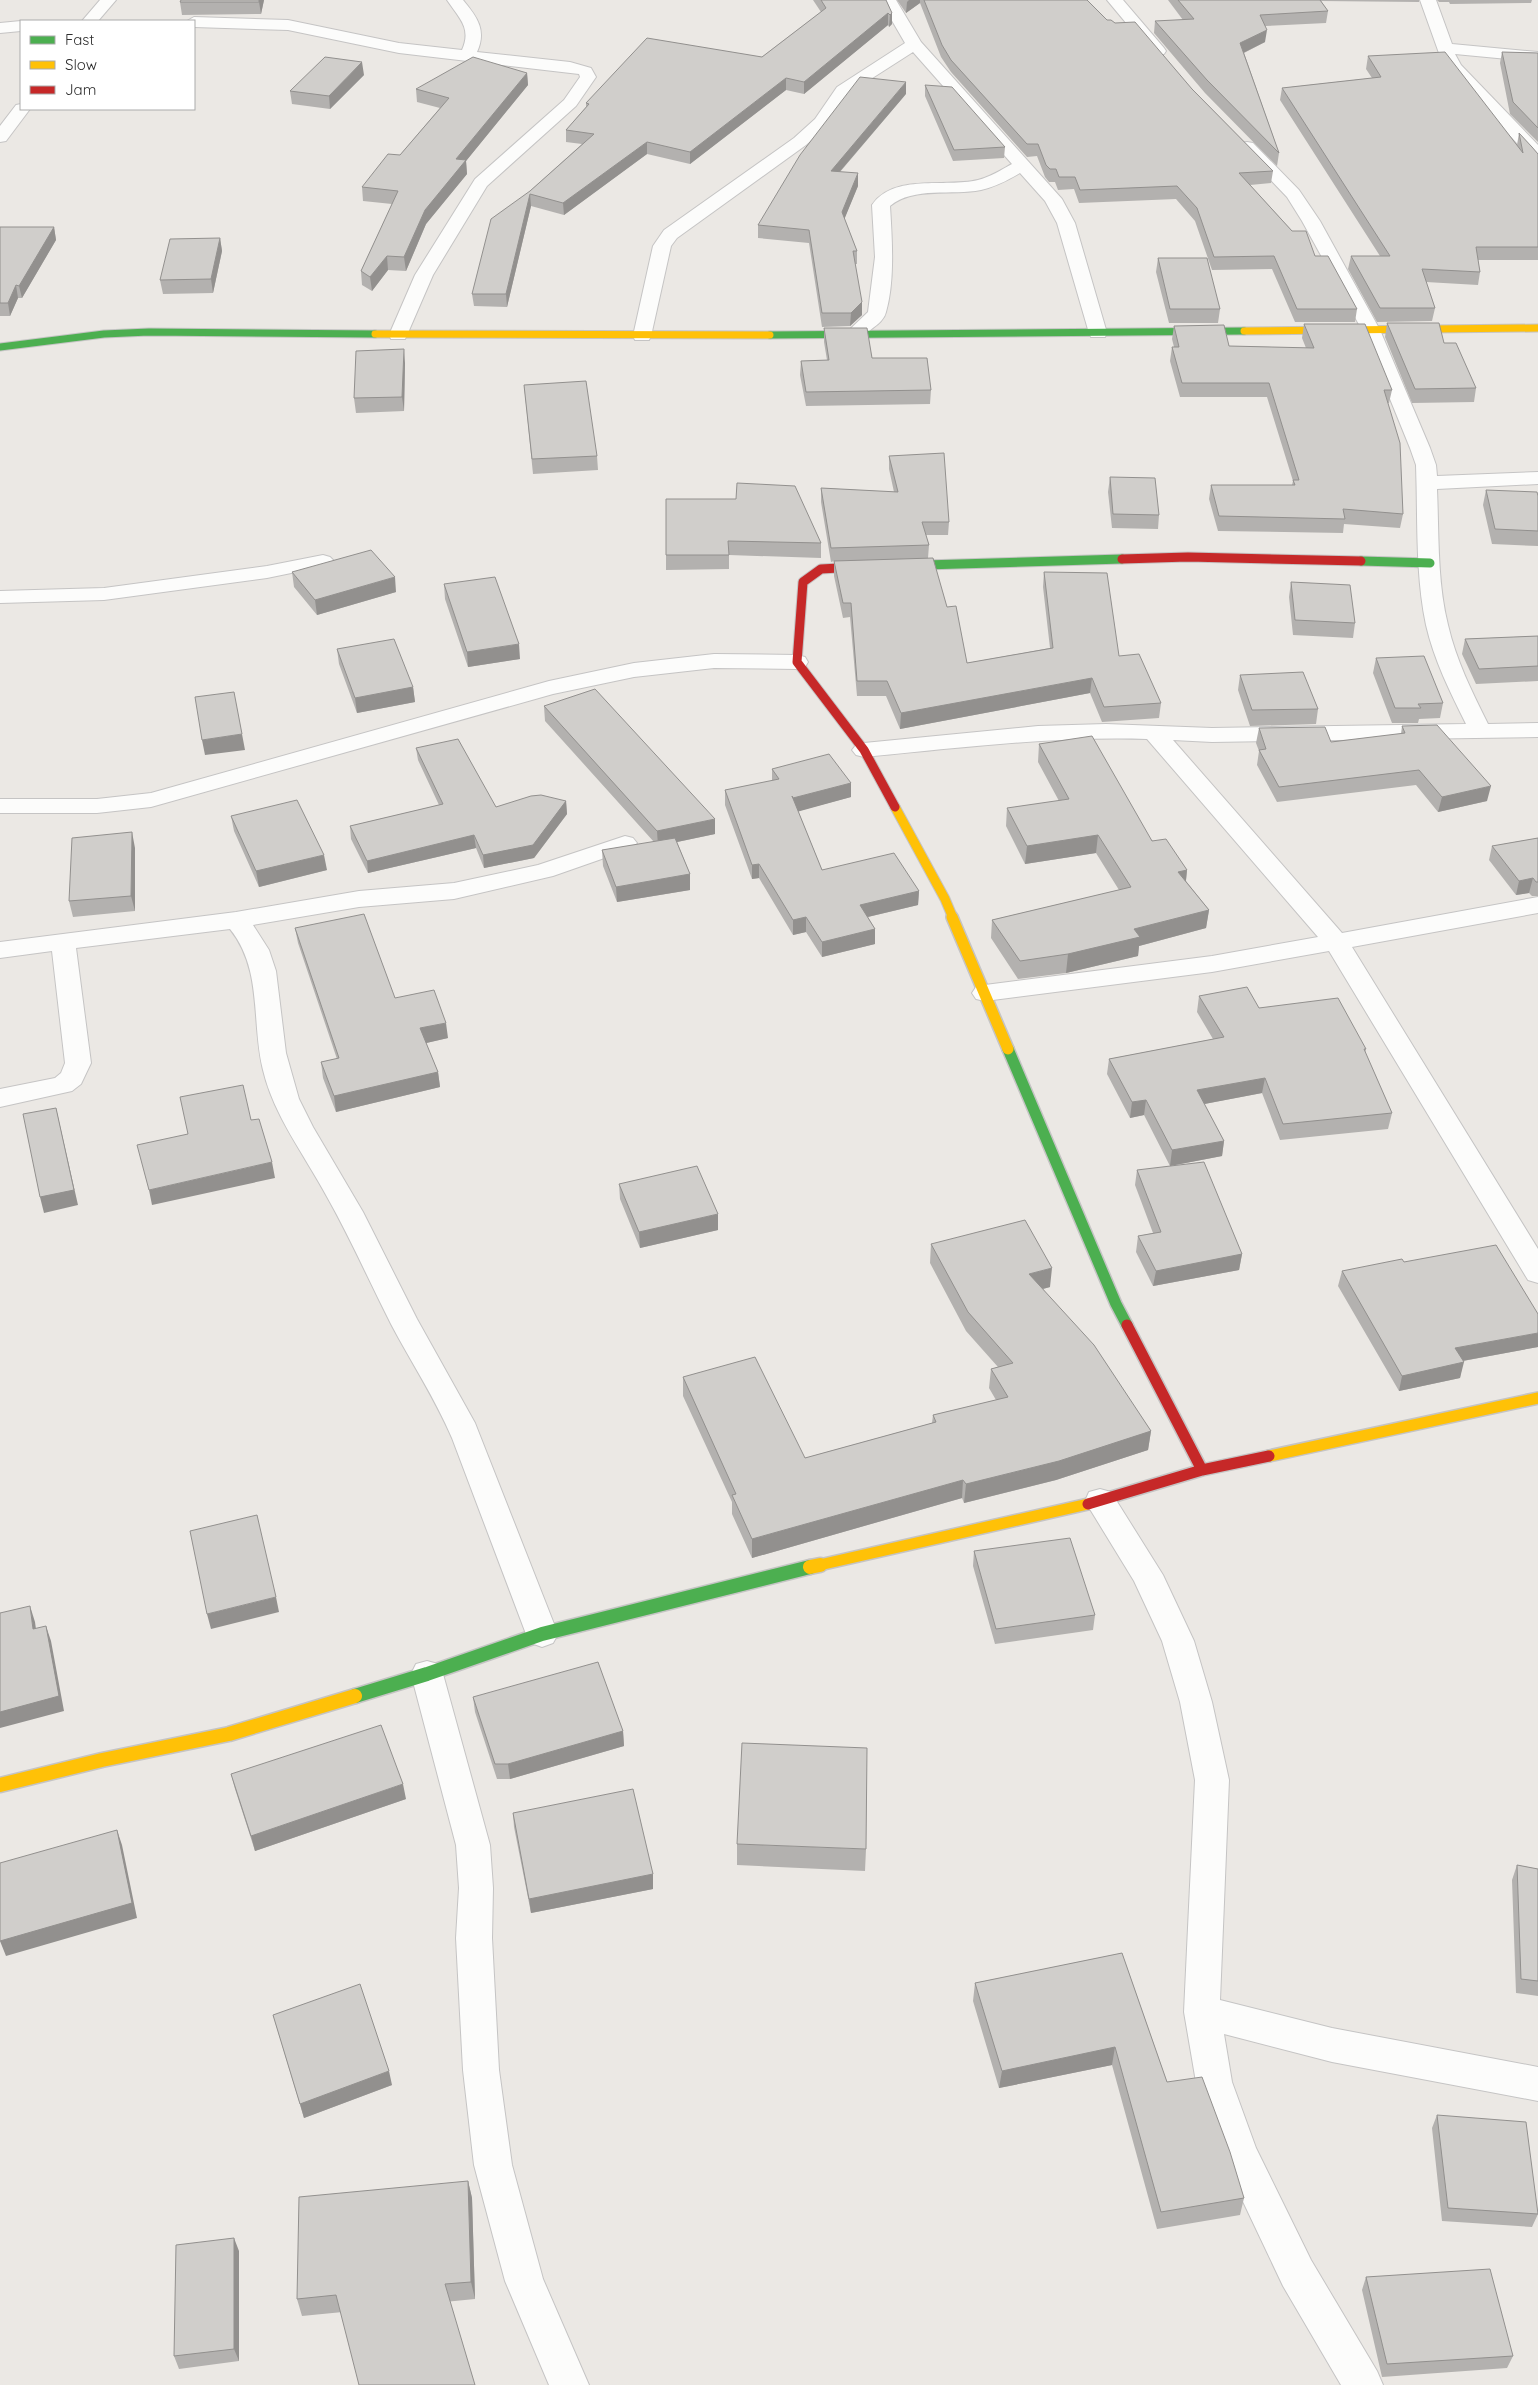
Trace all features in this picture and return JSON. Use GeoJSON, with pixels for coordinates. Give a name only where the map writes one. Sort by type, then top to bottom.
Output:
{"type":"FeatureCollection","features":[{"type":"Feature","properties":{"kind":"street"},"geometry":{"type":"LineString","coordinates":[[91,20],[108,0]]}},
{"type":"Feature","properties":{"kind":"street"},"geometry":{"type":"LineString","coordinates":[[455,0],[474,25],[476,36],[468,55]]}},
{"type":"Feature","properties":{"kind":"street"},"geometry":{"type":"LineString","coordinates":[[888,0],[914,44],[1053,199],[1066,223],[1098,332]]}},
{"type":"Feature","properties":{"kind":"street"},"geometry":{"type":"LineString","coordinates":[[1115,0],[1166,60]]}},
{"type":"Feature","properties":{"kind":"street"},"geometry":{"type":"LineString","coordinates":[[1428,0],[1455,68],[1538,155]]}},
{"type":"Feature","properties":{"kind":"street"},"geometry":{"type":"LineString","coordinates":[[195,22],[288,25],[399,48],[570,67],[585,71],[588,77],[570,103],[481,183],[455,222],[424,275],[398,335]]}},
{"type":"Feature","properties":{"kind":"street"},"geometry":{"type":"LineString","coordinates":[[0,28],[20,26]]}},
{"type":"Feature","properties":{"kind":"street"},"geometry":{"type":"LineString","coordinates":[[642,336],[662,246],[670,234],[758,172],[818,126],[834,98],[843,90],[914,44]]}},
{"type":"Feature","properties":{"kind":"street"},"geometry":{"type":"LineString","coordinates":[[1446,48],[1538,57]]}},
{"type":"Feature","properties":{"kind":"street"},"geometry":{"type":"LineString","coordinates":[[0,137],[21,110]]}},
{"type":"Feature","properties":{"kind":"street"},"geometry":{"type":"LineString","coordinates":[[1239,138],[1297,201],[1311,221],[1371,330],[1420,448],[1426,465],[1434,610],[1440,635],[1457,684],[1480,730]]}},
{"type":"Feature","properties":{"kind":"street"},"geometry":{"type":"LineString","coordinates":[[854,334],[874,318],[877,312],[884,257],[881,205],[887,198],[901,192],[978,185],[1023,165]]}},
{"type":"Feature","properties":{"kind":"street"},"geometry":{"type":"LineString","coordinates":[[0,346],[104,334],[149,332],[642,336],[1538,328]]}},
{"type":"Feature","properties":{"kind":"street"},"geometry":{"type":"LineString","coordinates":[[1427,483],[1538,478]]}},
{"type":"Feature","properties":{"kind":"street"},"geometry":{"type":"LineString","coordinates":[[1202,1470],[1116,1304],[945,899],[864,750],[797,662],[803,582],[811,572],[822,568],[1188,557],[1430,563]]}},
{"type":"Feature","properties":{"kind":"street"},"geometry":{"type":"LineString","coordinates":[[0,596],[104,594],[258,574],[323,561]]}},
{"type":"Feature","properties":{"kind":"street"},"geometry":{"type":"LineString","coordinates":[[0,806],[97,806],[151,800],[208,786],[549,688],[634,670],[714,661],[797,662]]}},
{"type":"Feature","properties":{"kind":"street"},"geometry":{"type":"LineString","coordinates":[[864,750],[1038,733],[1106,731],[1212,735],[1538,730]]}},
{"type":"Feature","properties":{"kind":"street"},"geometry":{"type":"LineString","coordinates":[[1154,733],[1337,943],[1538,1272]]}},
{"type":"Feature","properties":{"kind":"street"},"geometry":{"type":"LineString","coordinates":[[0,950],[236,920],[358,899],[454,891],[544,871],[625,843]]}},
{"type":"Feature","properties":{"kind":"street"},"geometry":{"type":"LineString","coordinates":[[985,993],[1212,964],[1337,943],[1538,905]]}},
{"type":"Feature","properties":{"kind":"street"},"geometry":{"type":"LineString","coordinates":[[236,920],[249,936],[259,955],[266,988],[268,1026],[279,1085],[341,1196],[413,1338],[464,1426],[472,1454],[542,1634]]}},
{"type":"Feature","properties":{"kind":"street"},"geometry":{"type":"LineString","coordinates":[[0,1098],[63,1085],[72,1078],[78,1063],[63,943]]}},
{"type":"Feature","properties":{"kind":"street"},"geometry":{"type":"LineString","coordinates":[[0,1785],[102,1760],[229,1734],[427,1674],[542,1634],[750,1581],[1100,1500],[1202,1470],[1538,1398]]}},
{"type":"Feature","properties":{"kind":"street"},"geometry":{"type":"LineString","coordinates":[[1100,1500],[1147,1575],[1178,1641],[1196,1702],[1212,1780],[1202,2012],[1214,2082],[1239,2153],[1297,2273],[1363,2385]]}},
{"type":"Feature","properties":{"kind":"street"},"geometry":{"type":"LineString","coordinates":[[427,1674],[472,1845],[476,1888],[474,1938],[481,2070],[493,2165],[524,2281],[569,2385]]}},
{"type":"Feature","properties":{"kind":"street"},"geometry":{"type":"LineString","coordinates":[[1202,2012],[1332,2045],[1538,2084]]}},
{"type":"Feature","properties":{"kind":"building"},"geometry":{"type":"Polygon","coordinates":[[[181,0],[259,0],[259,2],[180,2],[181,0]]]}},
{"type":"Feature","properties":{"kind":"building"},"geometry":{"type":"Polygon","coordinates":[[[821,0],[886,0],[892,13],[890,15],[888,13],[804,82],[786,78],[690,152],[647,142],[563,203],[530,194],[506,294],[472,294],[491,219],[530,191],[594,134],[566,130],[589,104],[586,103],[647,38],[762,57],[826,8],[821,0]]]}},
{"type":"Feature","properties":{"kind":"building"},"geometry":{"type":"Polygon","coordinates":[[[924,0],[1087,0],[1107,20],[1115,23],[1135,22],[1192,89],[1273,171],[1239,173],[1292,231],[1306,231],[1315,256],[1328,256],[1357,309],[1297,309],[1274,256],[1214,257],[1197,208],[1177,186],[1080,190],[1075,177],[1059,177],[1056,169],[1050,169],[1046,165],[1038,144],[1027,144],[951,60],[942,45],[924,0]]]}},
{"type":"Feature","properties":{"kind":"building"},"geometry":{"type":"Polygon","coordinates":[[[1178,0],[1320,0],[1328,11],[1260,15],[1267,30],[1240,43],[1279,153],[1207,80],[1155,21],[1194,19],[1178,0]]]}},
{"type":"Feature","properties":{"kind":"building"},"geometry":{"type":"Polygon","coordinates":[[[1445,52],[1523,153],[1519,133],[1538,154],[1538,247],[1476,247],[1480,272],[1422,269],[1435,308],[1380,308],[1351,256],[1390,256],[1282,88],[1381,77],[1368,56],[1445,52]]]}},
{"type":"Feature","properties":{"kind":"building"},"geometry":{"type":"Polygon","coordinates":[[[1502,52],[1538,53],[1538,128],[1513,102],[1502,52]]]}},
{"type":"Feature","properties":{"kind":"building"},"geometry":{"type":"Polygon","coordinates":[[[325,57],[362,62],[329,96],[290,91],[325,57]]]}},
{"type":"Feature","properties":{"kind":"building"},"geometry":{"type":"Polygon","coordinates":[[[473,57],[527,73],[456,159],[466,160],[425,210],[404,257],[387,256],[370,277],[361,271],[398,191],[362,187],[388,154],[400,155],[449,98],[416,89],[473,57]]]}},
{"type":"Feature","properties":{"kind":"building"},"geometry":{"type":"Polygon","coordinates":[[[860,77],[906,82],[831,171],[858,173],[842,212],[857,251],[853,251],[862,302],[851,313],[822,313],[809,230],[758,225],[800,155],[860,77]]]}},
{"type":"Feature","properties":{"kind":"building"},"geometry":{"type":"Polygon","coordinates":[[[925,85],[952,87],[1005,147],[954,150],[925,85]]]}},
{"type":"Feature","properties":{"kind":"building"},"geometry":{"type":"Polygon","coordinates":[[[0,227],[54,227],[19,286],[16,285],[8,303],[0,303],[0,227]]]}},
{"type":"Feature","properties":{"kind":"building"},"geometry":{"type":"Polygon","coordinates":[[[220,238],[211,279],[160,280],[170,239],[220,238]]]}},
{"type":"Feature","properties":{"kind":"building"},"geometry":{"type":"Polygon","coordinates":[[[1158,258],[1207,258],[1220,309],[1170,309],[1158,258]]]}},
{"type":"Feature","properties":{"kind":"building"},"geometry":{"type":"Polygon","coordinates":[[[1387,323],[1439,323],[1444,343],[1456,343],[1476,388],[1415,389],[1387,323]]]}},
{"type":"Feature","properties":{"kind":"building"},"geometry":{"type":"Polygon","coordinates":[[[1304,324],[1365,324],[1392,390],[1384,390],[1400,443],[1403,514],[1343,509],[1345,519],[1219,516],[1211,485],[1295,485],[1293,480],[1299,480],[1269,383],[1182,383],[1172,347],[1179,347],[1174,326],[1224,325],[1229,346],[1314,348],[1304,324]]]}},
{"type":"Feature","properties":{"kind":"building"},"geometry":{"type":"Polygon","coordinates":[[[824,328],[867,328],[872,358],[927,358],[931,390],[806,392],[801,361],[829,360],[824,328]]]}},
{"type":"Feature","properties":{"kind":"building"},"geometry":{"type":"Polygon","coordinates":[[[404,349],[402,397],[354,398],[356,351],[404,349]]]}},
{"type":"Feature","properties":{"kind":"building"},"geometry":{"type":"Polygon","coordinates":[[[586,381],[597,456],[532,459],[524,385],[586,381]]]}},
{"type":"Feature","properties":{"kind":"building"},"geometry":{"type":"Polygon","coordinates":[[[944,453],[949,522],[922,522],[929,545],[831,548],[821,488],[898,492],[889,456],[944,453]]]}},
{"type":"Feature","properties":{"kind":"building"},"geometry":{"type":"Polygon","coordinates":[[[1110,477],[1155,478],[1159,515],[1113,514],[1110,477]]]}},
{"type":"Feature","properties":{"kind":"building"},"geometry":{"type":"Polygon","coordinates":[[[737,483],[795,486],[821,543],[728,541],[729,555],[666,555],[666,499],[736,499],[737,483]]]}},
{"type":"Feature","properties":{"kind":"building"},"geometry":{"type":"Polygon","coordinates":[[[1486,490],[1537,492],[1538,531],[1495,529],[1486,490]]]}},
{"type":"Feature","properties":{"kind":"building"},"geometry":{"type":"Polygon","coordinates":[[[371,550],[395,577],[315,600],[292,572],[371,550]]]}},
{"type":"Feature","properties":{"kind":"building"},"geometry":{"type":"Polygon","coordinates":[[[933,558],[947,607],[956,606],[967,663],[1053,648],[1044,572],[1107,573],[1119,656],[1139,654],[1161,703],[1104,707],[1092,678],[901,713],[887,681],[857,681],[851,603],[843,603],[834,561],[933,558]]]}},
{"type":"Feature","properties":{"kind":"building"},"geometry":{"type":"Polygon","coordinates":[[[495,577],[519,644],[467,652],[444,584],[495,577]]]}},
{"type":"Feature","properties":{"kind":"building"},"geometry":{"type":"Polygon","coordinates":[[[1291,582],[1350,585],[1355,623],[1295,620],[1291,582]]]}},
{"type":"Feature","properties":{"kind":"building"},"geometry":{"type":"Polygon","coordinates":[[[1538,636],[1538,666],[1479,669],[1465,639],[1538,636]]]}},
{"type":"Feature","properties":{"kind":"building"},"geometry":{"type":"Polygon","coordinates":[[[394,639],[413,687],[355,698],[337,649],[394,639]]]}},
{"type":"Feature","properties":{"kind":"building"},"geometry":{"type":"Polygon","coordinates":[[[1424,656],[1443,703],[1418,704],[1421,708],[1395,708],[1376,658],[1424,656]]]}},
{"type":"Feature","properties":{"kind":"building"},"geometry":{"type":"Polygon","coordinates":[[[1303,672],[1318,709],[1252,710],[1240,675],[1303,672]]]}},
{"type":"Feature","properties":{"kind":"building"},"geometry":{"type":"Polygon","coordinates":[[[595,689],[715,819],[657,831],[544,706],[595,689]]]}},
{"type":"Feature","properties":{"kind":"building"},"geometry":{"type":"Polygon","coordinates":[[[234,692],[242,734],[202,740],[195,697],[234,692]]]}},
{"type":"Feature","properties":{"kind":"building"},"geometry":{"type":"Polygon","coordinates":[[[1437,725],[1491,786],[1442,797],[1419,770],[1279,787],[1259,750],[1266,749],[1259,728],[1325,727],[1331,742],[1405,733],[1402,726],[1437,725]]]}},
{"type":"Feature","properties":{"kind":"building"},"geometry":{"type":"Polygon","coordinates":[[[1092,736],[1152,841],[1166,839],[1187,870],[1178,872],[1209,910],[1134,929],[1140,937],[1068,954],[1020,961],[992,920],[1131,887],[1098,835],[1027,846],[1007,808],[1069,799],[1039,744],[1092,736]]]}},
{"type":"Feature","properties":{"kind":"building"},"geometry":{"type":"Polygon","coordinates":[[[458,739],[496,807],[531,796],[541,795],[566,801],[533,845],[483,855],[474,835],[367,861],[350,826],[443,804],[416,748],[458,739]]]}},
{"type":"Feature","properties":{"kind":"building"},"geometry":{"type":"Polygon","coordinates":[[[829,754],[851,783],[793,798],[792,796],[822,870],[894,853],[919,891],[860,905],[875,929],[822,942],[806,917],[793,920],[759,864],[752,865],[725,790],[779,779],[772,769],[829,754]]]}},
{"type":"Feature","properties":{"kind":"building"},"geometry":{"type":"Polygon","coordinates":[[[297,800],[324,855],[256,871],[231,816],[297,800]]]}},
{"type":"Feature","properties":{"kind":"building"},"geometry":{"type":"Polygon","coordinates":[[[132,832],[131,896],[69,901],[72,838],[132,832]]]}},
{"type":"Feature","properties":{"kind":"building"},"geometry":{"type":"Polygon","coordinates":[[[675,838],[690,874],[616,887],[602,850],[675,838]]]}},
{"type":"Feature","properties":{"kind":"building"},"geometry":{"type":"Polygon","coordinates":[[[1538,838],[1538,882],[1533,878],[1519,881],[1492,846],[1538,838]]]}},
{"type":"Feature","properties":{"kind":"building"},"geometry":{"type":"Polygon","coordinates":[[[364,914],[395,998],[434,990],[446,1023],[420,1028],[438,1072],[334,1096],[321,1062],[339,1058],[295,928],[364,914]]]}},
{"type":"Feature","properties":{"kind":"building"},"geometry":{"type":"Polygon","coordinates":[[[1247,987],[1259,1008],[1338,998],[1366,1049],[1364,1049],[1392,1113],[1283,1124],[1265,1078],[1197,1090],[1224,1141],[1172,1150],[1146,1100],[1132,1102],[1109,1059],[1224,1037],[1199,996],[1247,987]]]}},
{"type":"Feature","properties":{"kind":"building"},"geometry":{"type":"Polygon","coordinates":[[[243,1085],[251,1120],[259,1119],[272,1162],[149,1190],[137,1145],[188,1134],[180,1097],[243,1085]]]}},
{"type":"Feature","properties":{"kind":"building"},"geometry":{"type":"Polygon","coordinates":[[[56,1108],[74,1190],[40,1197],[23,1114],[56,1108]]]}},
{"type":"Feature","properties":{"kind":"building"},"geometry":{"type":"Polygon","coordinates":[[[1204,1162],[1242,1254],[1156,1271],[1138,1236],[1161,1232],[1137,1170],[1204,1162]]]}},
{"type":"Feature","properties":{"kind":"building"},"geometry":{"type":"Polygon","coordinates":[[[697,1166],[718,1214],[639,1232],[619,1184],[697,1166]]]}},
{"type":"Feature","properties":{"kind":"building"},"geometry":{"type":"Polygon","coordinates":[[[1025,1220],[1052,1268],[1029,1274],[1094,1345],[1151,1431],[1059,1461],[966,1484],[963,1480],[752,1539],[732,1495],[736,1494],[683,1377],[755,1357],[805,1458],[936,1422],[933,1415],[1008,1397],[991,1369],[1013,1363],[968,1312],[931,1244],[1025,1220]]]}},
{"type":"Feature","properties":{"kind":"building"},"geometry":{"type":"Polygon","coordinates":[[[1496,1245],[1538,1314],[1538,1333],[1455,1348],[1464,1362],[1402,1376],[1342,1271],[1402,1259],[1404,1262],[1496,1245]]]}},
{"type":"Feature","properties":{"kind":"building"},"geometry":{"type":"Polygon","coordinates":[[[257,1515],[276,1597],[207,1614],[190,1531],[257,1515]]]}},
{"type":"Feature","properties":{"kind":"building"},"geometry":{"type":"Polygon","coordinates":[[[1070,1538],[1095,1615],[996,1629],[974,1551],[1070,1538]]]}},
{"type":"Feature","properties":{"kind":"building"},"geometry":{"type":"Polygon","coordinates":[[[30,1606],[33,1629],[46,1626],[59,1696],[0,1712],[0,1613],[30,1606]]]}},
{"type":"Feature","properties":{"kind":"building"},"geometry":{"type":"Polygon","coordinates":[[[598,1662],[623,1731],[508,1764],[495,1764],[473,1697],[598,1662]]]}},
{"type":"Feature","properties":{"kind":"building"},"geometry":{"type":"Polygon","coordinates":[[[381,1725],[403,1784],[251,1836],[231,1774],[381,1725]]]}},
{"type":"Feature","properties":{"kind":"building"},"geometry":{"type":"Polygon","coordinates":[[[742,1743],[867,1748],[866,1849],[737,1844],[742,1743]]]}},
{"type":"Feature","properties":{"kind":"building"},"geometry":{"type":"Polygon","coordinates":[[[633,1789],[653,1874],[529,1899],[513,1813],[633,1789]]]}},
{"type":"Feature","properties":{"kind":"building"},"geometry":{"type":"Polygon","coordinates":[[[117,1830],[132,1903],[0,1941],[0,1863],[117,1830]]]}},
{"type":"Feature","properties":{"kind":"building"},"geometry":{"type":"Polygon","coordinates":[[[1517,1865],[1538,1869],[1538,1981],[1521,1979],[1517,1865]]]}},
{"type":"Feature","properties":{"kind":"building"},"geometry":{"type":"Polygon","coordinates":[[[1122,1953],[1167,2082],[1202,2077],[1230,2152],[1244,2198],[1161,2212],[1115,2047],[1002,2071],[975,1983],[1122,1953]]]}},
{"type":"Feature","properties":{"kind":"building"},"geometry":{"type":"Polygon","coordinates":[[[360,1984],[389,2071],[300,2104],[273,2015],[360,1984]]]}},
{"type":"Feature","properties":{"kind":"building"},"geometry":{"type":"Polygon","coordinates":[[[1437,2115],[1526,2122],[1538,2214],[1448,2208],[1437,2115]]]}},
{"type":"Feature","properties":{"kind":"building"},"geometry":{"type":"Polygon","coordinates":[[[468,2181],[471,2282],[445,2284],[475,2385],[359,2385],[336,2295],[297,2299],[299,2197],[468,2181]]]}},
{"type":"Feature","properties":{"kind":"building"},"geometry":{"type":"Polygon","coordinates":[[[234,2238],[234,2349],[174,2356],[176,2245],[234,2238]]]}},
{"type":"Feature","properties":{"kind":"building"},"geometry":{"type":"Polygon","coordinates":[[[1490,2269],[1513,2356],[1387,2364],[1366,2277],[1490,2269]]]}},
{"type":"Feature","properties":{"kind":"traffic: fast"},"geometry":{"type":"LineString","coordinates":[[770,335],[1244,331]]}},
{"type":"Feature","properties":{"kind":"traffic: fast"},"geometry":{"type":"LineString","coordinates":[[0,347],[104,334],[149,332],[375,334]]}},
{"type":"Feature","properties":{"kind":"traffic: fast"},"geometry":{"type":"LineString","coordinates":[[857,567],[1122,559]]}},
{"type":"Feature","properties":{"kind":"traffic: fast"},"geometry":{"type":"LineString","coordinates":[[1361,561],[1430,563]]}},
{"type":"Feature","properties":{"kind":"traffic: fast"},"geometry":{"type":"LineString","coordinates":[[1008,1049],[1116,1304],[1127,1325]]}},
{"type":"Feature","properties":{"kind":"traffic: fast"},"geometry":{"type":"LineString","coordinates":[[355,1696],[427,1674],[542,1634],[810,1567]]}},
{"type":"Feature","properties":{"kind":"traffic: slow"},"geometry":{"type":"LineString","coordinates":[[1244,331],[1538,328]]}},
{"type":"Feature","properties":{"kind":"traffic: slow"},"geometry":{"type":"LineString","coordinates":[[375,334],[770,335]]}},
{"type":"Feature","properties":{"kind":"traffic: slow"},"geometry":{"type":"LineString","coordinates":[[895,807],[945,899],[1008,1049]]}},
{"type":"Feature","properties":{"kind":"traffic: slow"},"geometry":{"type":"LineString","coordinates":[[1269,1456],[1538,1398]]}},
{"type":"Feature","properties":{"kind":"traffic: slow"},"geometry":{"type":"LineString","coordinates":[[810,1567],[1088,1504]]}},
{"type":"Feature","properties":{"kind":"traffic: slow"},"geometry":{"type":"LineString","coordinates":[[0,1785],[102,1760],[229,1734],[355,1696]]}},
{"type":"Feature","properties":{"kind":"traffic: jam"},"geometry":{"type":"LineString","coordinates":[[1122,559],[1188,557],[1361,561]]}},
{"type":"Feature","properties":{"kind":"traffic: jam"},"geometry":{"type":"LineString","coordinates":[[857,567],[821,569],[803,582],[797,662],[864,750],[895,807]]}},
{"type":"Feature","properties":{"kind":"traffic: jam"},"geometry":{"type":"LineString","coordinates":[[1127,1325],[1202,1470]]}},
{"type":"Feature","properties":{"kind":"traffic: jam"},"geometry":{"type":"LineString","coordinates":[[1088,1504],[1202,1470],[1269,1456]]}}]}
